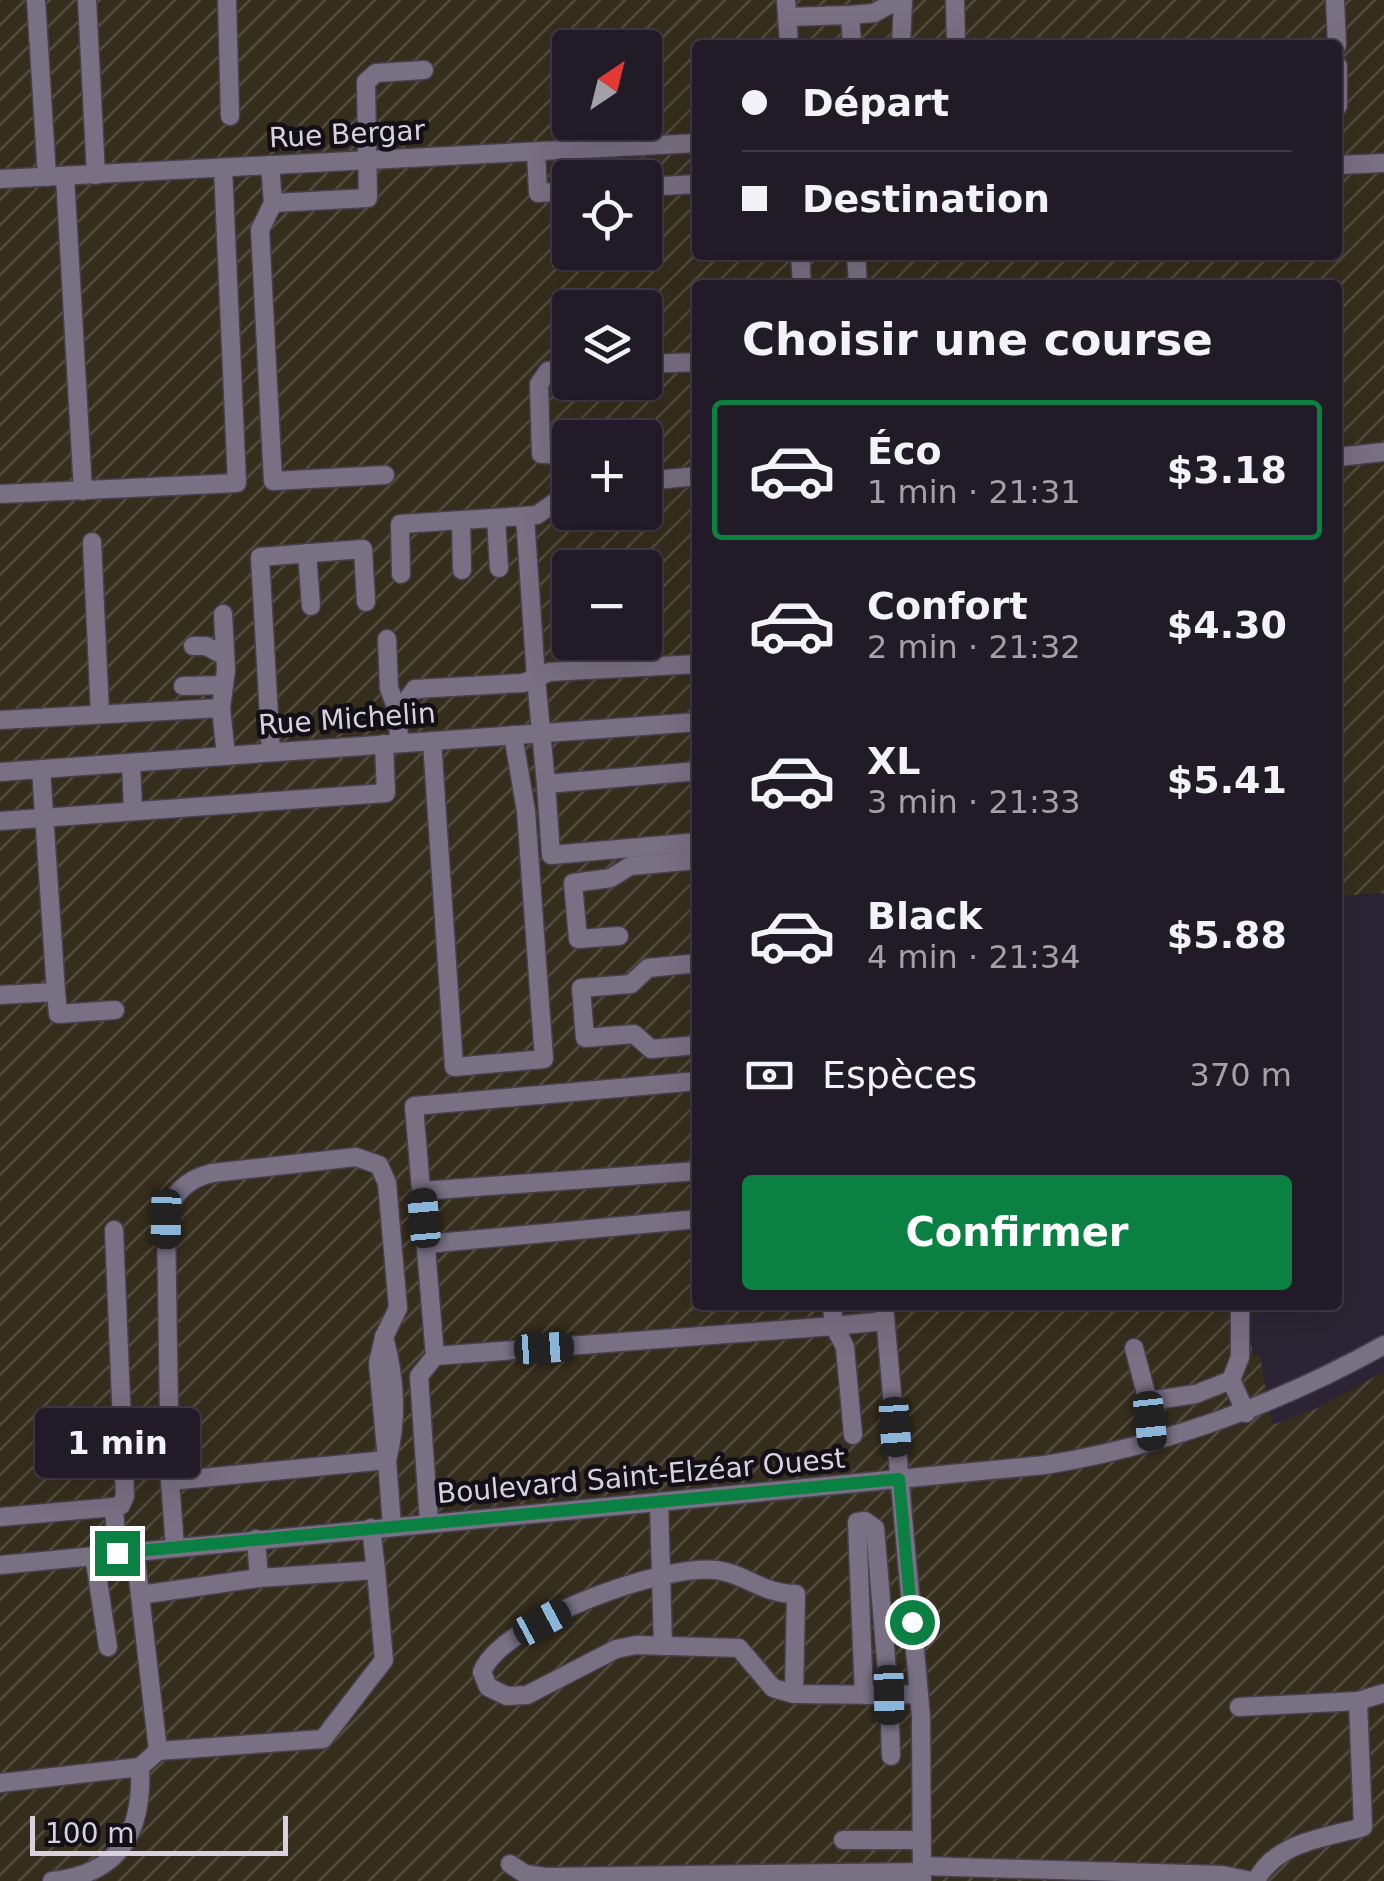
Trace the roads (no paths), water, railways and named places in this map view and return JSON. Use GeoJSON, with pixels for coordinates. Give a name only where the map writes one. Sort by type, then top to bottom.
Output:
{"type":"FeatureCollection","features":[{"type":"Feature","properties":{"kind":"street"},"geometry":{"type":"LineString","coordinates":[[36,0],[56,176],[83,491]]}},
{"type":"Feature","properties":{"kind":"street"},"geometry":{"type":"LineString","coordinates":[[87,0],[96,174]]}},
{"type":"Feature","properties":{"kind":"street"},"geometry":{"type":"LineString","coordinates":[[227,0],[230,116]]}},
{"type":"Feature","properties":{"kind":"street"},"geometry":{"type":"LineString","coordinates":[[789,40],[787,9],[874,13],[900,0],[901,40]]}},
{"type":"Feature","properties":{"kind":"street"},"geometry":{"type":"LineString","coordinates":[[955,0],[956,40]]}},
{"type":"Feature","properties":{"kind":"street"},"geometry":{"type":"LineString","coordinates":[[1335,0],[1337,40]]}},
{"type":"Feature","properties":{"kind":"street"},"geometry":{"type":"LineString","coordinates":[[850,14],[852,40]]}},
{"type":"Feature","properties":{"kind":"street"},"geometry":{"type":"LineString","coordinates":[[273,203],[368,198],[368,78],[376,73],[424,70]]}},
{"type":"Feature","properties":{"kind":"street","name":"Rue Bergar"},"geometry":{"type":"LineString","coordinates":[[0,180],[692,143]]}},
{"type":"Feature","properties":{"kind":"street"},"geometry":{"type":"LineString","coordinates":[[536,152],[538,193],[552,192]]}},
{"type":"Feature","properties":{"kind":"street"},"geometry":{"type":"LineString","coordinates":[[1342,166],[1384,163]]}},
{"type":"Feature","properties":{"kind":"street"},"geometry":{"type":"LineString","coordinates":[[270,166],[273,203],[260,230],[273,481],[385,475]]}},
{"type":"Feature","properties":{"kind":"street"},"geometry":{"type":"LineString","coordinates":[[0,494],[237,483],[223,168]]}},
{"type":"Feature","properties":{"kind":"street"},"geometry":{"type":"LineString","coordinates":[[662,185],[692,184]]}},
{"type":"Feature","properties":{"kind":"street"},"geometry":{"type":"LineString","coordinates":[[662,363],[692,362]]}},
{"type":"Feature","properties":{"kind":"street"},"geometry":{"type":"LineString","coordinates":[[552,370],[538,388],[541,454],[552,454]]}},
{"type":"Feature","properties":{"kind":"street"},"geometry":{"type":"LineString","coordinates":[[1342,457],[1384,452]]}},
{"type":"Feature","properties":{"kind":"street"},"geometry":{"type":"LineString","coordinates":[[662,479],[692,476]]}},
{"type":"Feature","properties":{"kind":"street"},"geometry":{"type":"LineString","coordinates":[[401,574],[400,524],[537,516],[552,505]]}},
{"type":"Feature","properties":{"kind":"street"},"geometry":{"type":"LineString","coordinates":[[525,516],[551,854],[692,842]]}},
{"type":"Feature","properties":{"kind":"street"},"geometry":{"type":"LineString","coordinates":[[496,518],[499,568]]}},
{"type":"Feature","properties":{"kind":"street"},"geometry":{"type":"LineString","coordinates":[[461,521],[462,570]]}},
{"type":"Feature","properties":{"kind":"street"},"geometry":{"type":"LineString","coordinates":[[92,542],[100,714]]}},
{"type":"Feature","properties":{"kind":"street"},"geometry":{"type":"LineString","coordinates":[[271,752],[260,556],[362,549],[366,602]]}},
{"type":"Feature","properties":{"kind":"street"},"geometry":{"type":"LineString","coordinates":[[307,554],[311,606]]}},
{"type":"Feature","properties":{"kind":"street"},"geometry":{"type":"LineString","coordinates":[[223,614],[221,708],[226,756]]}},
{"type":"Feature","properties":{"kind":"street"},"geometry":{"type":"LineString","coordinates":[[387,639],[389,688],[398,712]]}},
{"type":"Feature","properties":{"kind":"street"},"geometry":{"type":"LineString","coordinates":[[193,646],[206,646],[225,656]]}},
{"type":"Feature","properties":{"kind":"street"},"geometry":{"type":"LineString","coordinates":[[0,821],[386,793],[398,712],[415,689],[523,683],[549,672],[692,664]]}},
{"type":"Feature","properties":{"kind":"street"},"geometry":{"type":"LineString","coordinates":[[183,686],[224,685]]}},
{"type":"Feature","properties":{"kind":"street"},"geometry":{"type":"LineString","coordinates":[[0,720],[221,708]]}},
{"type":"Feature","properties":{"kind":"street","name":"Rue Michelin"},"geometry":{"type":"LineString","coordinates":[[0,772],[692,722]]}},
{"type":"Feature","properties":{"kind":"street"},"geometry":{"type":"LineString","coordinates":[[432,741],[454,1067],[544,1059],[526,811],[513,735]]}},
{"type":"Feature","properties":{"kind":"street"},"geometry":{"type":"LineString","coordinates":[[131,762],[133,810]]}},
{"type":"Feature","properties":{"kind":"street"},"geometry":{"type":"LineString","coordinates":[[41,769],[58,1014],[115,1010]]}},
{"type":"Feature","properties":{"kind":"street"},"geometry":{"type":"LineString","coordinates":[[546,784],[692,772]]}},
{"type":"Feature","properties":{"kind":"street"},"geometry":{"type":"LineString","coordinates":[[619,936],[578,939],[572,883],[611,878],[630,866],[692,861]]}},
{"type":"Feature","properties":{"kind":"street"},"geometry":{"type":"LineString","coordinates":[[692,964],[648,968],[631,984],[581,988],[585,1038],[634,1034],[651,1049],[692,1045]]}},
{"type":"Feature","properties":{"kind":"street"},"geometry":{"type":"LineString","coordinates":[[0,994],[56,992]]}},
{"type":"Feature","properties":{"kind":"street"},"geometry":{"type":"LineString","coordinates":[[428,1523],[419,1376],[435,1356],[414,1106],[692,1082]]}},
{"type":"Feature","properties":{"kind":"street"},"geometry":{"type":"LineString","coordinates":[[175,1547],[170,1482],[166,1219],[172,1199],[192,1180],[276,1164],[356,1156],[375,1162],[386,1178],[398,1308],[378,1363],[392,1526]]}},
{"type":"Feature","properties":{"kind":"street"},"geometry":{"type":"LineString","coordinates":[[421,1191],[692,1170]]}},
{"type":"Feature","properties":{"kind":"street"},"geometry":{"type":"LineString","coordinates":[[426,1244],[692,1220]]}},
{"type":"Feature","properties":{"kind":"street"},"geometry":{"type":"LineString","coordinates":[[0,1516],[114,1507],[123,1503],[114,1230]]}},
{"type":"Feature","properties":{"kind":"street"},"geometry":{"type":"LineString","coordinates":[[832,1310],[834,1326],[845,1348],[853,1435]]}},
{"type":"Feature","properties":{"kind":"street"},"geometry":{"type":"LineString","coordinates":[[1240,1310],[1240,1356],[1231,1380],[1246,1413]]}},
{"type":"Feature","properties":{"kind":"street"},"geometry":{"type":"LineString","coordinates":[[435,1356],[834,1326],[884,1313],[919,1694],[922,1873]]}},
{"type":"Feature","properties":{"kind":"street","name":"Boulevard Saint-Elzéar Ouest"},"geometry":{"type":"LineString","coordinates":[[0,1564],[1045,1466],[1152,1442],[1246,1413],[1314,1384],[1384,1344]]}},
{"type":"Feature","properties":{"kind":"street"},"geometry":{"type":"LineString","coordinates":[[1134,1348],[1148,1400],[1152,1442]]}},
{"type":"Feature","properties":{"kind":"street"},"geometry":{"type":"LineString","coordinates":[[1148,1400],[1196,1394],[1231,1380]]}},
{"type":"Feature","properties":{"kind":"street"},"geometry":{"type":"LineString","coordinates":[[170,1482],[387,1460]]}},
{"type":"Feature","properties":{"kind":"street"},"geometry":{"type":"LineString","coordinates":[[659,1502],[663,1646]]}},
{"type":"Feature","properties":{"kind":"street"},"geometry":{"type":"LineString","coordinates":[[114,1507],[140,1594],[158,1751]]}},
{"type":"Feature","properties":{"kind":"street"},"geometry":{"type":"LineString","coordinates":[[864,1695],[857,1522],[865,1521],[875,1528],[889,1695],[890,1756]]}},
{"type":"Feature","properties":{"kind":"street"},"geometry":{"type":"LineString","coordinates":[[0,1783],[140,1767],[158,1751],[323,1739],[384,1660],[372,1528]]}},
{"type":"Feature","properties":{"kind":"street"},"geometry":{"type":"LineString","coordinates":[[256,1539],[260,1578]]}},
{"type":"Feature","properties":{"kind":"street"},"geometry":{"type":"LineString","coordinates":[[94,1555],[108,1648]]}},
{"type":"Feature","properties":{"kind":"street"},"geometry":{"type":"LineString","coordinates":[[140,1594],[260,1578],[376,1570]]}},
{"type":"Feature","properties":{"kind":"street"},"geometry":{"type":"LineString","coordinates":[[794,1694],[796,1594],[772,1594],[716,1570],[662,1577],[596,1597],[494,1650],[482,1677],[498,1694],[527,1694],[616,1649],[739,1648],[773,1688],[794,1694],[919,1694]]}},
{"type":"Feature","properties":{"kind":"street"},"geometry":{"type":"LineString","coordinates":[[1239,1707],[1358,1702],[1384,1693]]}},
{"type":"Feature","properties":{"kind":"street"},"geometry":{"type":"LineString","coordinates":[[510,1864],[525,1874],[546,1878],[922,1873],[1222,1875],[1254,1881],[1266,1864],[1293,1846],[1363,1827],[1358,1702]]}},
{"type":"Feature","properties":{"kind":"street"},"geometry":{"type":"LineString","coordinates":[[52,1881],[94,1869],[127,1842],[138,1818],[140,1767]]}},
{"type":"Feature","properties":{"kind":"street"},"geometry":{"type":"LineString","coordinates":[[843,1840],[922,1840]]}}]}
